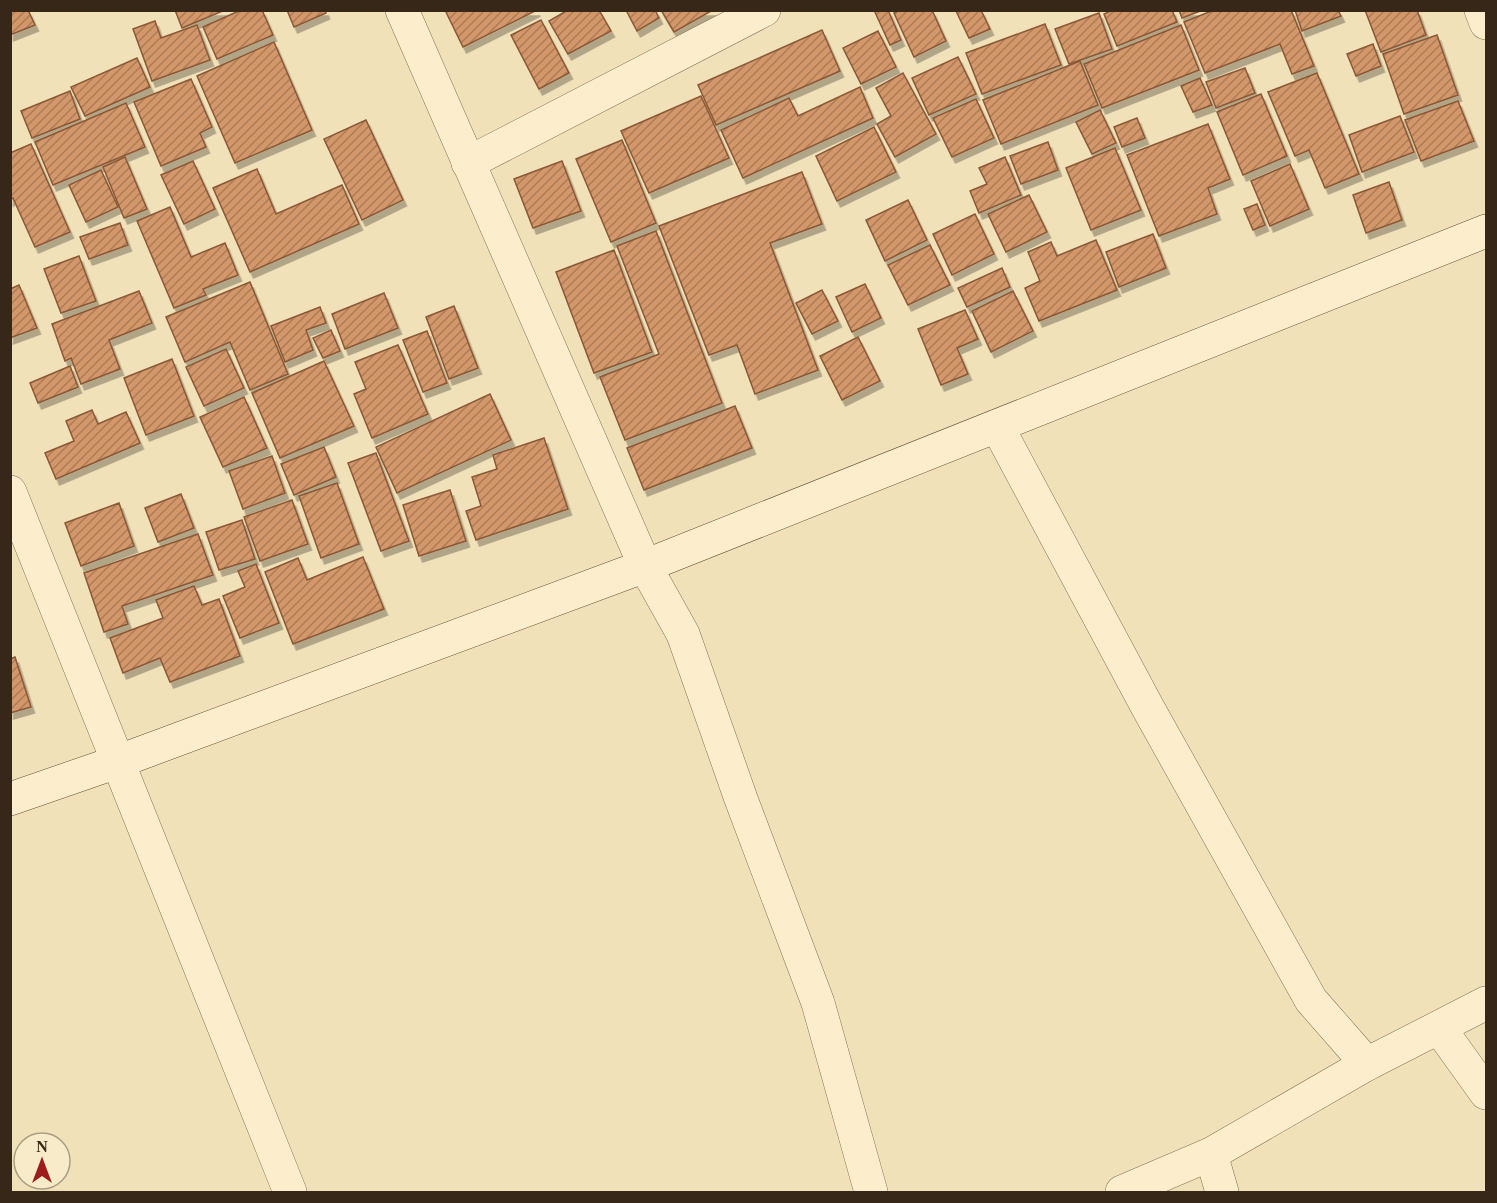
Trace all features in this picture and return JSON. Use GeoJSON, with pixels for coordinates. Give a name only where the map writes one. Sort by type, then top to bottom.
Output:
{"type":"FeatureCollection","features":[{"type":"Feature","properties":{"kind":"street"},"geometry":{"type":"LineString","coordinates":[[402,10],[645,566],[683,634],[745,810],[818,1003],[871,1192]]}},
{"type":"Feature","properties":{"kind":"street"},"geometry":{"type":"LineString","coordinates":[[468,162],[764,10]]}},
{"type":"Feature","properties":{"kind":"street"},"geometry":{"type":"LineString","coordinates":[[1481,10],[1486,23]]}},
{"type":"Feature","properties":{"kind":"street"},"geometry":{"type":"LineString","coordinates":[[10,799],[117,762],[645,566],[1486,231]]}},
{"type":"Feature","properties":{"kind":"street"},"geometry":{"type":"LineString","coordinates":[[997,426],[1148,708],[1311,1000],[1367,1064]]}},
{"type":"Feature","properties":{"kind":"street"},"geometry":{"type":"LineString","coordinates":[[10,492],[290,1192]]}},
{"type":"Feature","properties":{"kind":"street"},"geometry":{"type":"LineString","coordinates":[[1122,1192],[1211,1154],[1367,1064],[1440,1029],[1486,1003]]}},
{"type":"Feature","properties":{"kind":"street"},"geometry":{"type":"LineString","coordinates":[[1440,1029],[1486,1093]]}},
{"type":"Feature","properties":{"kind":"street"},"geometry":{"type":"LineString","coordinates":[[1211,1154],[1222,1192]]}},
{"type":"Feature","properties":{"kind":"building"},"geometry":{"type":"Polygon","coordinates":[[[10,10],[28,10],[35,25],[10,35],[10,10]]]}},
{"type":"Feature","properties":{"kind":"building"},"geometry":{"type":"Polygon","coordinates":[[[175,10],[225,10],[182,28],[175,10]]]}},
{"type":"Feature","properties":{"kind":"building"},"geometry":{"type":"Polygon","coordinates":[[[241,10],[262,10],[273,35],[217,59],[203,27],[241,10]]]}},
{"type":"Feature","properties":{"kind":"building"},"geometry":{"type":"Polygon","coordinates":[[[287,10],[325,10],[326,13],[294,27],[287,10]]]}},
{"type":"Feature","properties":{"kind":"building"},"geometry":{"type":"Polygon","coordinates":[[[445,10],[537,10],[463,47],[445,10]]]}},
{"type":"Feature","properties":{"kind":"building"},"geometry":{"type":"Polygon","coordinates":[[[568,10],[599,10],[611,31],[568,54],[549,21],[568,10]]]}},
{"type":"Feature","properties":{"kind":"building"},"geometry":{"type":"Polygon","coordinates":[[[626,10],[655,10],[659,18],[637,31],[626,10]]]}},
{"type":"Feature","properties":{"kind":"building"},"geometry":{"type":"Polygon","coordinates":[[[661,10],[713,10],[674,32],[661,10]]]}},
{"type":"Feature","properties":{"kind":"building"},"geometry":{"type":"Polygon","coordinates":[[[874,10],[888,10],[901,40],[890,45],[874,10]]]}},
{"type":"Feature","properties":{"kind":"building"},"geometry":{"type":"Polygon","coordinates":[[[899,10],[932,10],[946,41],[914,57],[894,13],[899,10]]]}},
{"type":"Feature","properties":{"kind":"building"},"geometry":{"type":"Polygon","coordinates":[[[981,10],[990,29],[969,38],[956,11],[981,10]]]}},
{"type":"Feature","properties":{"kind":"building"},"geometry":{"type":"Polygon","coordinates":[[[1112,10],[1172,10],[1177,22],[1117,46],[1104,14],[1112,10]]]}},
{"type":"Feature","properties":{"kind":"building"},"geometry":{"type":"Polygon","coordinates":[[[1179,10],[1203,10],[1182,18],[1179,10]]]}},
{"type":"Feature","properties":{"kind":"building"},"geometry":{"type":"Polygon","coordinates":[[[1214,10],[1291,10],[1314,66],[1292,74],[1280,44],[1205,73],[1184,22],[1214,10]]]}},
{"type":"Feature","properties":{"kind":"building"},"geometry":{"type":"Polygon","coordinates":[[[1295,10],[1338,10],[1341,16],[1302,31],[1295,10]]]}},
{"type":"Feature","properties":{"kind":"building"},"geometry":{"type":"Polygon","coordinates":[[[1365,10],[1417,10],[1426,35],[1381,52],[1365,10]]]}},
{"type":"Feature","properties":{"kind":"building"},"geometry":{"type":"Polygon","coordinates":[[[1099,13],[1112,49],[1069,64],[1055,29],[1099,13]]]}},
{"type":"Feature","properties":{"kind":"building"},"geometry":{"type":"Polygon","coordinates":[[[541,20],[569,73],[539,89],[511,35],[541,20]]]}},
{"type":"Feature","properties":{"kind":"building"},"geometry":{"type":"Polygon","coordinates":[[[155,21],[161,38],[197,25],[210,60],[152,81],[133,29],[155,21]]]}},
{"type":"Feature","properties":{"kind":"building"},"geometry":{"type":"Polygon","coordinates":[[[1045,24],[1061,65],[982,94],[966,53],[1045,24]]]}},
{"type":"Feature","properties":{"kind":"building"},"geometry":{"type":"Polygon","coordinates":[[[1181,25],[1199,70],[1102,108],[1084,64],[1181,25]]]}},
{"type":"Feature","properties":{"kind":"building"},"geometry":{"type":"Polygon","coordinates":[[[822,30],[840,71],[716,125],[698,85],[822,30]]]}},
{"type":"Feature","properties":{"kind":"building"},"geometry":{"type":"Polygon","coordinates":[[[878,31],[896,67],[861,84],[843,48],[878,31]]]}},
{"type":"Feature","properties":{"kind":"building"},"geometry":{"type":"Polygon","coordinates":[[[1437,35],[1458,95],[1404,114],[1383,54],[1437,35]]]}},
{"type":"Feature","properties":{"kind":"building"},"geometry":{"type":"Polygon","coordinates":[[[274,42],[312,130],[235,163],[197,76],[274,42]]]}},
{"type":"Feature","properties":{"kind":"building"},"geometry":{"type":"Polygon","coordinates":[[[1373,44],[1381,66],[1356,76],[1347,54],[1373,44]]]}},
{"type":"Feature","properties":{"kind":"building"},"geometry":{"type":"Polygon","coordinates":[[[958,57],[976,94],[929,115],[912,78],[958,57]]]}},
{"type":"Feature","properties":{"kind":"building"},"geometry":{"type":"Polygon","coordinates":[[[137,58],[150,87],[85,116],[71,87],[137,58]]]}},
{"type":"Feature","properties":{"kind":"building"},"geometry":{"type":"Polygon","coordinates":[[[1080,61],[1098,105],[1001,144],[983,100],[1080,61]]]}},
{"type":"Feature","properties":{"kind":"building"},"geometry":{"type":"Polygon","coordinates":[[[1245,68],[1255,93],[1216,108],[1206,82],[1245,68]]]}},
{"type":"Feature","properties":{"kind":"building"},"geometry":{"type":"Polygon","coordinates":[[[903,73],[936,134],[895,157],[877,124],[891,116],[876,88],[903,73]]]}},
{"type":"Feature","properties":{"kind":"building"},"geometry":{"type":"Polygon","coordinates":[[[1317,73],[1359,174],[1325,188],[1309,150],[1295,156],[1268,92],[1317,73]]]}},
{"type":"Feature","properties":{"kind":"building"},"geometry":{"type":"Polygon","coordinates":[[[1200,78],[1212,105],[1193,112],[1181,86],[1200,78]]]}},
{"type":"Feature","properties":{"kind":"building"},"geometry":{"type":"Polygon","coordinates":[[[191,79],[212,127],[200,133],[206,147],[161,166],[134,102],[191,79]]]}},
{"type":"Feature","properties":{"kind":"building"},"geometry":{"type":"Polygon","coordinates":[[[860,87],[873,118],[743,178],[721,130],[789,98],[798,116],[860,87]]]}},
{"type":"Feature","properties":{"kind":"building"},"geometry":{"type":"Polygon","coordinates":[[[70,91],[80,119],[32,138],[21,111],[70,91]]]}},
{"type":"Feature","properties":{"kind":"building"},"geometry":{"type":"Polygon","coordinates":[[[1261,94],[1287,156],[1243,175],[1217,112],[1261,94]]]}},
{"type":"Feature","properties":{"kind":"building"},"geometry":{"type":"Polygon","coordinates":[[[701,96],[729,158],[649,193],[621,131],[701,96]]]}},
{"type":"Feature","properties":{"kind":"building"},"geometry":{"type":"Polygon","coordinates":[[[976,99],[994,138],[952,157],[933,118],[976,99]]]}},
{"type":"Feature","properties":{"kind":"building"},"geometry":{"type":"Polygon","coordinates":[[[1458,101],[1474,141],[1421,161],[1405,120],[1458,101]]]}},
{"type":"Feature","properties":{"kind":"building"},"geometry":{"type":"Polygon","coordinates":[[[126,103],[145,147],[53,185],[35,142],[126,103]]]}},
{"type":"Feature","properties":{"kind":"building"},"geometry":{"type":"Polygon","coordinates":[[[1100,110],[1116,143],[1092,154],[1076,122],[1100,110]]]}},
{"type":"Feature","properties":{"kind":"building"},"geometry":{"type":"Polygon","coordinates":[[[1400,116],[1414,152],[1362,172],[1349,135],[1400,116]]]}},
{"type":"Feature","properties":{"kind":"building"},"geometry":{"type":"Polygon","coordinates":[[[1137,118],[1145,138],[1122,147],[1114,127],[1137,118]]]}},
{"type":"Feature","properties":{"kind":"building"},"geometry":{"type":"Polygon","coordinates":[[[366,120],[403,200],[362,220],[324,139],[366,120]]]}},
{"type":"Feature","properties":{"kind":"building"},"geometry":{"type":"Polygon","coordinates":[[[1208,124],[1230,179],[1208,188],[1217,214],[1159,236],[1127,155],[1208,124]]]}},
{"type":"Feature","properties":{"kind":"building"},"geometry":{"type":"Polygon","coordinates":[[[874,127],[896,172],[837,201],[816,156],[874,127]]]}},
{"type":"Feature","properties":{"kind":"building"},"geometry":{"type":"Polygon","coordinates":[[[622,140],[656,223],[611,242],[576,159],[622,140]]]}},
{"type":"Feature","properties":{"kind":"building"},"geometry":{"type":"Polygon","coordinates":[[[1048,142],[1058,170],[1021,184],[1010,156],[1048,142]]]}},
{"type":"Feature","properties":{"kind":"building"},"geometry":{"type":"Polygon","coordinates":[[[31,144],[70,232],[35,247],[13,198],[10,200],[10,153],[31,144]]]}},
{"type":"Feature","properties":{"kind":"building"},"geometry":{"type":"Polygon","coordinates":[[[1115,148],[1141,210],[1091,230],[1066,168],[1115,148]]]}},
{"type":"Feature","properties":{"kind":"building"},"geometry":{"type":"Polygon","coordinates":[[[125,157],[147,209],[124,218],[103,167],[125,157]]]}},
{"type":"Feature","properties":{"kind":"building"},"geometry":{"type":"Polygon","coordinates":[[[1005,157],[1021,195],[979,213],[970,191],[987,184],[979,168],[1005,157]]]}},
{"type":"Feature","properties":{"kind":"building"},"geometry":{"type":"Polygon","coordinates":[[[193,161],[215,209],[184,224],[161,175],[193,161]]]}},
{"type":"Feature","properties":{"kind":"building"},"geometry":{"type":"Polygon","coordinates":[[[562,161],[581,211],[533,228],[514,179],[562,161]]]}},
{"type":"Feature","properties":{"kind":"building"},"geometry":{"type":"Polygon","coordinates":[[[1290,164],[1309,209],[1270,226],[1251,181],[1290,164]]]}},
{"type":"Feature","properties":{"kind":"building"},"geometry":{"type":"Polygon","coordinates":[[[257,169],[276,214],[342,185],[359,224],[250,272],[213,188],[257,169]]]}},
{"type":"Feature","properties":{"kind":"building"},"geometry":{"type":"Polygon","coordinates":[[[101,170],[118,207],[86,222],[69,185],[101,170]]]}},
{"type":"Feature","properties":{"kind":"building"},"geometry":{"type":"Polygon","coordinates":[[[802,172],[822,224],[770,243],[818,370],[755,394],[737,345],[709,355],[659,226],[802,172]]]}},
{"type":"Feature","properties":{"kind":"building"},"geometry":{"type":"Polygon","coordinates":[[[1389,182],[1402,220],[1366,233],[1353,195],[1389,182]]]}},
{"type":"Feature","properties":{"kind":"building"},"geometry":{"type":"Polygon","coordinates":[[[1029,195],[1047,232],[1006,252],[988,214],[1029,195]]]}},
{"type":"Feature","properties":{"kind":"building"},"geometry":{"type":"Polygon","coordinates":[[[908,200],[927,240],[885,261],[866,220],[908,200]]]}},
{"type":"Feature","properties":{"kind":"building"},"geometry":{"type":"Polygon","coordinates":[[[1257,204],[1265,225],[1253,230],[1244,209],[1257,204]]]}},
{"type":"Feature","properties":{"kind":"building"},"geometry":{"type":"Polygon","coordinates":[[[170,207],[191,257],[225,243],[238,275],[203,289],[206,295],[174,308],[137,221],[170,207]]]}},
{"type":"Feature","properties":{"kind":"building"},"geometry":{"type":"Polygon","coordinates":[[[975,214],[994,254],[952,275],[933,234],[975,214]]]}},
{"type":"Feature","properties":{"kind":"building"},"geometry":{"type":"Polygon","coordinates":[[[120,223],[128,245],[89,259],[80,237],[120,223]]]}},
{"type":"Feature","properties":{"kind":"building"},"geometry":{"type":"Polygon","coordinates":[[[656,231],[722,403],[625,440],[600,377],[659,354],[617,246],[656,231]]]}},
{"type":"Feature","properties":{"kind":"building"},"geometry":{"type":"Polygon","coordinates":[[[1153,234],[1166,268],[1119,287],[1106,252],[1153,234]]]}},
{"type":"Feature","properties":{"kind":"building"},"geometry":{"type":"Polygon","coordinates":[[[1096,240],[1117,290],[1039,321],[1025,288],[1040,281],[1028,252],[1051,242],[1057,256],[1096,240]]]}},
{"type":"Feature","properties":{"kind":"building"},"geometry":{"type":"Polygon","coordinates":[[[930,245],[950,285],[908,305],[888,265],[930,245]]]}},
{"type":"Feature","properties":{"kind":"building"},"geometry":{"type":"Polygon","coordinates":[[[614,250],[652,352],[594,373],[556,272],[614,250]]]}},
{"type":"Feature","properties":{"kind":"building"},"geometry":{"type":"Polygon","coordinates":[[[79,256],[96,301],[61,313],[44,269],[79,256]]]}},
{"type":"Feature","properties":{"kind":"building"},"geometry":{"type":"Polygon","coordinates":[[[1002,268],[1010,287],[967,307],[958,288],[1002,268]]]}},
{"type":"Feature","properties":{"kind":"building"},"geometry":{"type":"Polygon","coordinates":[[[250,282],[288,374],[250,390],[230,342],[185,362],[166,317],[250,282]]]}},
{"type":"Feature","properties":{"kind":"building"},"geometry":{"type":"Polygon","coordinates":[[[865,284],[881,318],[852,332],[836,297],[865,284]]]}},
{"type":"Feature","properties":{"kind":"building"},"geometry":{"type":"Polygon","coordinates":[[[19,285],[37,328],[10,338],[10,289],[19,285]]]}},
{"type":"Feature","properties":{"kind":"building"},"geometry":{"type":"Polygon","coordinates":[[[822,290],[838,321],[812,334],[796,303],[822,290]]]}},
{"type":"Feature","properties":{"kind":"building"},"geometry":{"type":"Polygon","coordinates":[[[139,291],[152,323],[109,340],[120,369],[81,384],[71,358],[65,361],[52,324],[139,291]]]}},
{"type":"Feature","properties":{"kind":"building"},"geometry":{"type":"Polygon","coordinates":[[[1013,291],[1033,331],[991,352],[972,311],[1013,291]]]}},
{"type":"Feature","properties":{"kind":"building"},"geometry":{"type":"Polygon","coordinates":[[[384,293],[398,328],[345,349],[332,314],[384,293]]]}},
{"type":"Feature","properties":{"kind":"building"},"geometry":{"type":"Polygon","coordinates":[[[454,306],[478,368],[449,379],[426,317],[454,306]]]}},
{"type":"Feature","properties":{"kind":"building"},"geometry":{"type":"Polygon","coordinates":[[[320,307],[326,323],[306,330],[313,350],[285,362],[271,326],[320,307]]]}},
{"type":"Feature","properties":{"kind":"building"},"geometry":{"type":"Polygon","coordinates":[[[965,310],[978,339],[957,348],[968,374],[941,385],[918,329],[965,310]]]}},
{"type":"Feature","properties":{"kind":"building"},"geometry":{"type":"Polygon","coordinates":[[[331,330],[340,351],[323,358],[313,338],[331,330]]]}},
{"type":"Feature","properties":{"kind":"building"},"geometry":{"type":"Polygon","coordinates":[[[427,331],[447,383],[423,392],[403,340],[427,331]]]}},
{"type":"Feature","properties":{"kind":"building"},"geometry":{"type":"Polygon","coordinates":[[[858,337],[880,381],[842,400],[820,356],[858,337]]]}},
{"type":"Feature","properties":{"kind":"building"},"geometry":{"type":"Polygon","coordinates":[[[398,345],[428,414],[372,438],[354,394],[366,389],[355,362],[398,345]]]}},
{"type":"Feature","properties":{"kind":"building"},"geometry":{"type":"Polygon","coordinates":[[[226,349],[244,388],[204,406],[186,367],[226,349]]]}},
{"type":"Feature","properties":{"kind":"building"},"geometry":{"type":"Polygon","coordinates":[[[172,359],[194,416],[146,435],[124,378],[172,359]]]}},
{"type":"Feature","properties":{"kind":"building"},"geometry":{"type":"Polygon","coordinates":[[[324,361],[354,426],[280,458],[252,393],[324,361]]]}},
{"type":"Feature","properties":{"kind":"building"},"geometry":{"type":"Polygon","coordinates":[[[70,366],[78,387],[38,403],[30,383],[70,366]]]}},
{"type":"Feature","properties":{"kind":"building"},"geometry":{"type":"Polygon","coordinates":[[[490,394],[511,440],[397,493],[376,447],[490,394]]]}},
{"type":"Feature","properties":{"kind":"building"},"geometry":{"type":"Polygon","coordinates":[[[244,397],[267,448],[223,467],[200,417],[244,397]]]}},
{"type":"Feature","properties":{"kind":"building"},"geometry":{"type":"Polygon","coordinates":[[[735,406],[752,448],[644,490],[627,448],[735,406]]]}},
{"type":"Feature","properties":{"kind":"building"},"geometry":{"type":"Polygon","coordinates":[[[92,410],[98,424],[126,412],[140,443],[56,479],[45,453],[74,441],[66,421],[92,410]]]}},
{"type":"Feature","properties":{"kind":"building"},"geometry":{"type":"Polygon","coordinates":[[[544,438],[568,509],[476,540],[466,511],[481,506],[472,477],[497,469],[493,455],[544,438]]]}},
{"type":"Feature","properties":{"kind":"building"},"geometry":{"type":"Polygon","coordinates":[[[324,447],[336,477],[294,495],[281,464],[324,447]]]}},
{"type":"Feature","properties":{"kind":"building"},"geometry":{"type":"Polygon","coordinates":[[[376,453],[409,541],[381,551],[348,463],[376,453]]]}},
{"type":"Feature","properties":{"kind":"building"},"geometry":{"type":"Polygon","coordinates":[[[272,456],[285,493],[243,509],[229,471],[272,456]]]}},
{"type":"Feature","properties":{"kind":"building"},"geometry":{"type":"Polygon","coordinates":[[[337,483],[359,544],[321,558],[299,496],[337,483]]]}},
{"type":"Feature","properties":{"kind":"building"},"geometry":{"type":"Polygon","coordinates":[[[450,490],[466,541],[419,556],[403,505],[450,490]]]}},
{"type":"Feature","properties":{"kind":"building"},"geometry":{"type":"Polygon","coordinates":[[[181,494],[194,528],[158,542],[145,508],[181,494]]]}},
{"type":"Feature","properties":{"kind":"building"},"geometry":{"type":"Polygon","coordinates":[[[292,500],[308,544],[260,561],[244,517],[292,500]]]}},
{"type":"Feature","properties":{"kind":"building"},"geometry":{"type":"Polygon","coordinates":[[[119,503],[134,546],[81,566],[65,523],[119,503]]]}},
{"type":"Feature","properties":{"kind":"building"},"geometry":{"type":"Polygon","coordinates":[[[242,520],[255,559],[219,570],[206,532],[242,520]]]}},
{"type":"Feature","properties":{"kind":"building"},"geometry":{"type":"Polygon","coordinates":[[[198,534],[213,575],[122,606],[128,624],[104,632],[84,573],[198,534]]]}},
{"type":"Feature","properties":{"kind":"building"},"geometry":{"type":"Polygon","coordinates":[[[363,557],[384,609],[293,644],[265,572],[298,558],[307,580],[363,557]]]}},
{"type":"Feature","properties":{"kind":"building"},"geometry":{"type":"Polygon","coordinates":[[[256,564],[279,623],[240,638],[223,596],[245,587],[238,571],[256,564]]]}},
{"type":"Feature","properties":{"kind":"building"},"geometry":{"type":"Polygon","coordinates":[[[194,586],[202,605],[219,599],[240,656],[170,682],[160,658],[123,673],[110,638],[163,618],[156,600],[194,586]]]}},
{"type":"Feature","properties":{"kind":"building"},"geometry":{"type":"Polygon","coordinates":[[[15,657],[31,707],[10,713],[10,659],[15,657]]]}}]}
